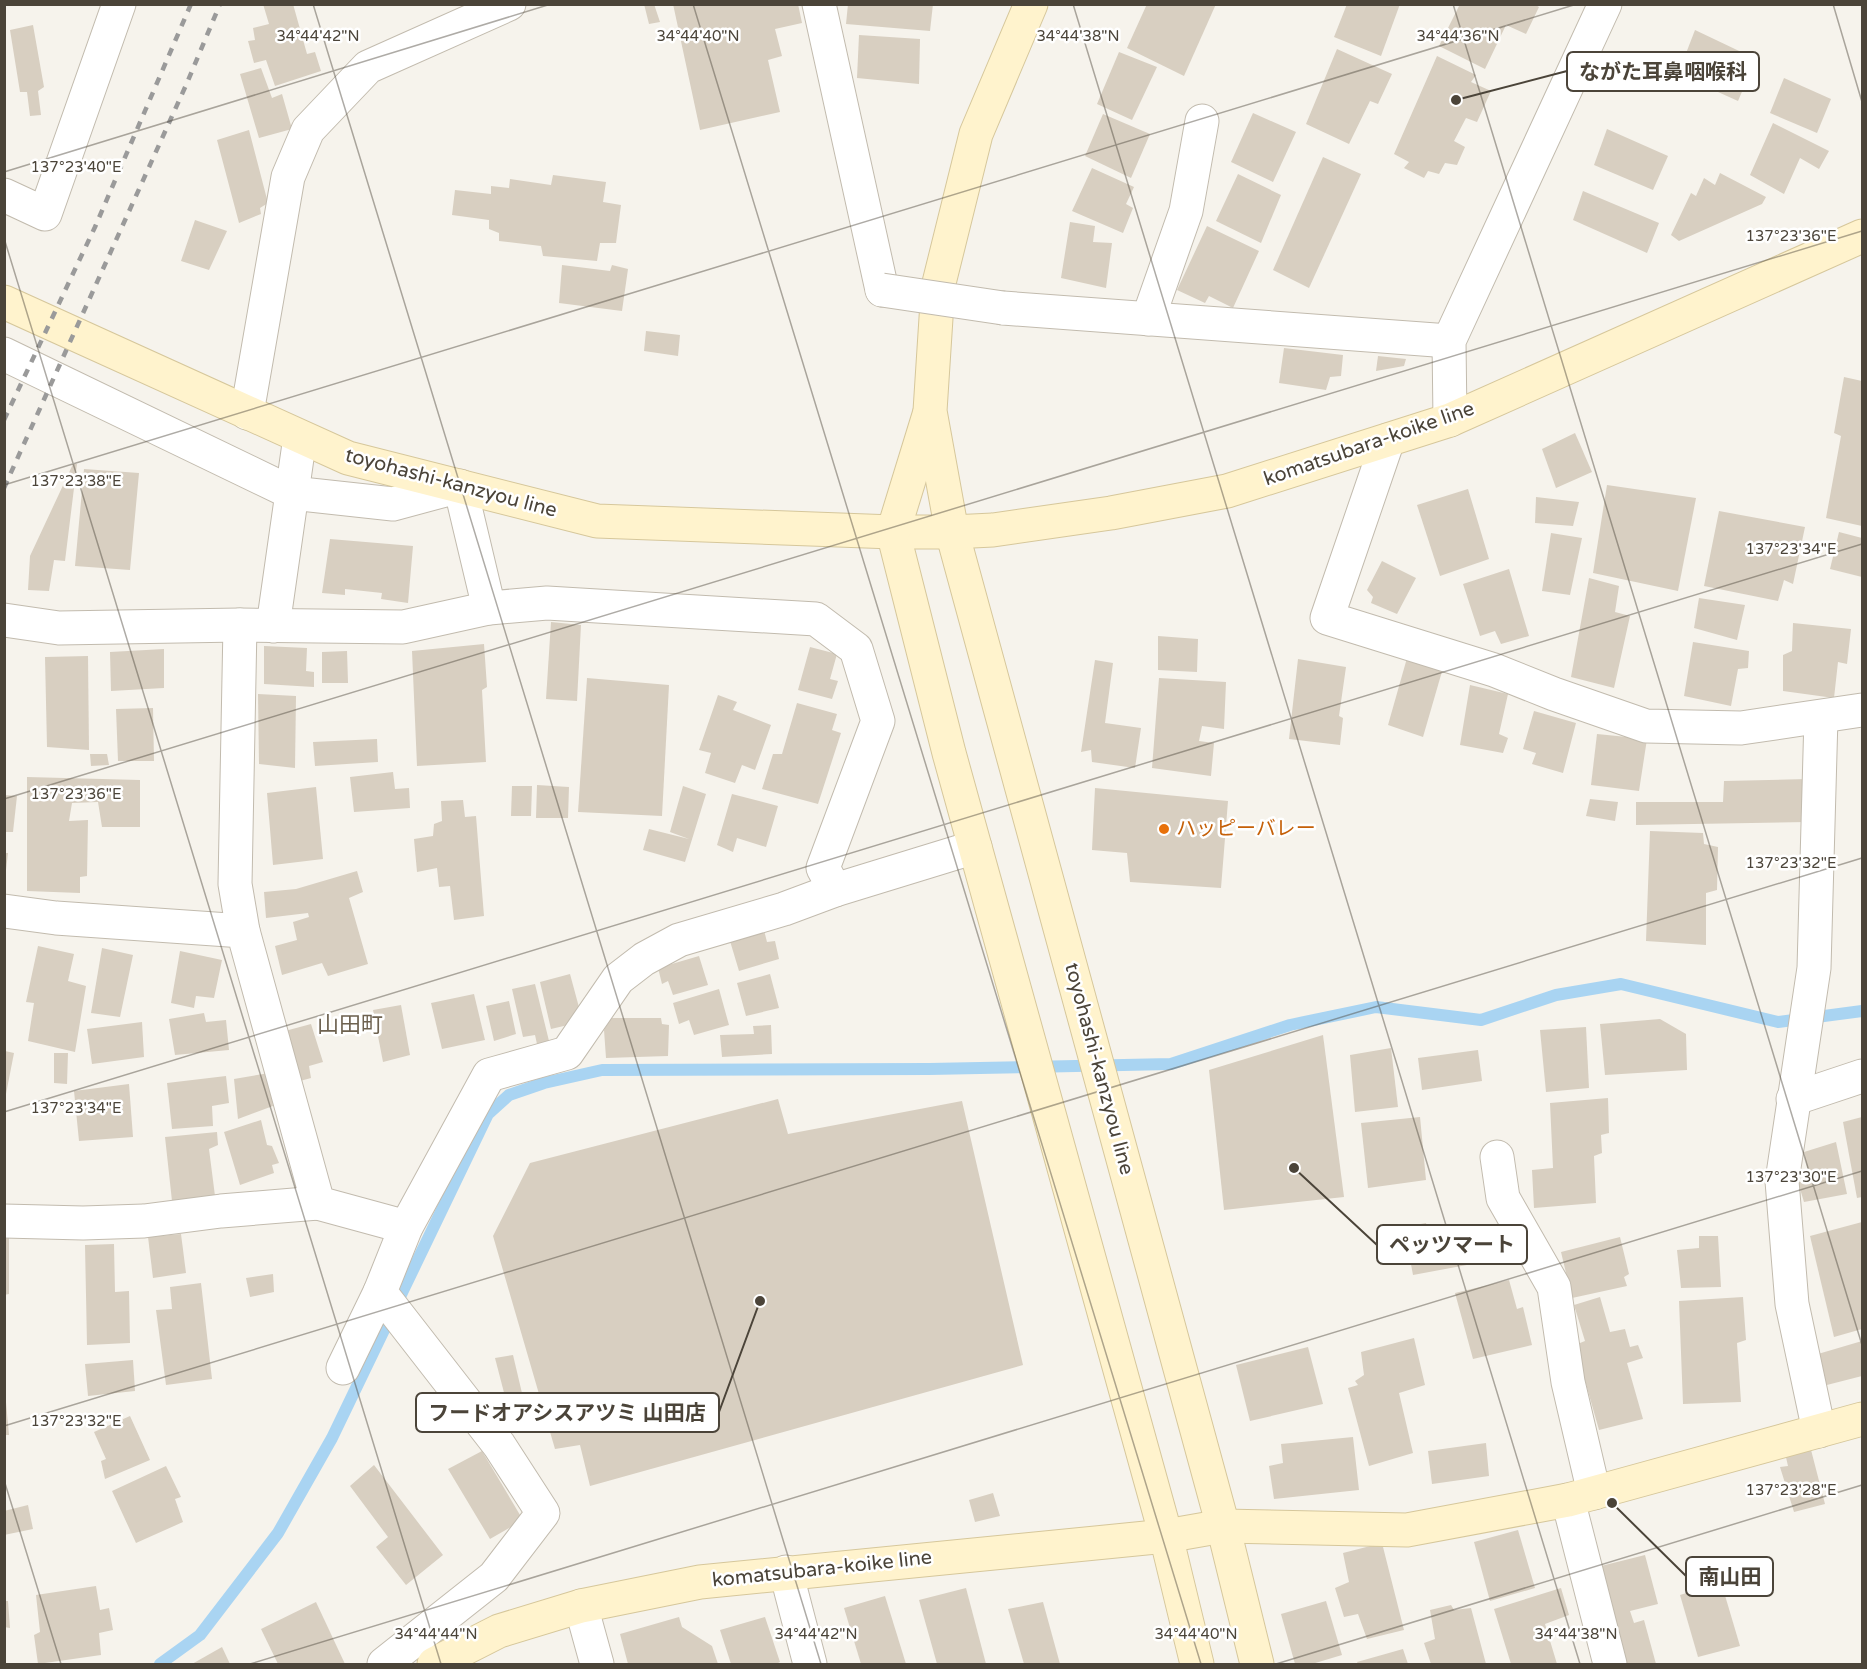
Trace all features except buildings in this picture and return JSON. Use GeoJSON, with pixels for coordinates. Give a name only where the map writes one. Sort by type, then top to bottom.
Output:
{"type":"FeatureCollection","features":[{"type":"Feature","properties":{"kind":"main road"},"geometry":{"type":"LineString","coordinates":[[1031,4],[976,134],[938,287],[930,411],[893,532],[949,753],[1166,1536],[1197,1665]]}},
{"type":"Feature","properties":{"kind":"main road","name":"komatsubara-koike line"},"geometry":{"type":"LineString","coordinates":[[952,532],[993,530],[1099,515],[1227,491],[1450,420],[1863,236]]}},
{"type":"Feature","properties":{"kind":"main road","name":"toyohashi-kanzyou line"},"geometry":{"type":"LineString","coordinates":[[4,302],[348,458],[597,521],[893,532],[952,532],[1223,1526],[1257,1665]]}},
{"type":"Feature","properties":{"kind":"main road"},"geometry":{"type":"LineString","coordinates":[[930,411],[952,532]]}},
{"type":"Feature","properties":{"kind":"main road","name":"komatsubara-koike line"},"geometry":{"type":"LineString","coordinates":[[434,1665],[499,1632],[581,1606],[699,1582],[1166,1536],[1223,1526],[1407,1530],[1581,1497],[1863,1419]]}},
{"type":"Feature","properties":{"kind":"street"},"geometry":{"type":"LineString","coordinates":[[4,195],[45,214],[119,4]]}},
{"type":"Feature","properties":{"kind":"street"},"geometry":{"type":"LineString","coordinates":[[247,413],[288,177],[308,130],[368,68],[508,4]]}},
{"type":"Feature","properties":{"kind":"street"},"geometry":{"type":"LineString","coordinates":[[819,4],[882,290],[1003,308],[1449,341]]}},
{"type":"Feature","properties":{"kind":"street"},"geometry":{"type":"LineString","coordinates":[[1450,420],[1449,341],[1605,4]]}},
{"type":"Feature","properties":{"kind":"street"},"geometry":{"type":"LineString","coordinates":[[1148,319],[1186,211],[1202,121]]}},
{"type":"Feature","properties":{"kind":"street"},"geometry":{"type":"LineString","coordinates":[[4,354],[292,493],[393,504],[460,486],[489,608]]}},
{"type":"Feature","properties":{"kind":"street"},"geometry":{"type":"LineString","coordinates":[[273,626],[300,437]]}},
{"type":"Feature","properties":{"kind":"street"},"geometry":{"type":"LineString","coordinates":[[1388,440],[1327,618],[1494,670],[1646,726],[1741,728],[1863,710]]}},
{"type":"Feature","properties":{"kind":"street"},"geometry":{"type":"LineString","coordinates":[[4,620],[59,628],[240,625],[403,627],[489,608],[547,603],[816,619],[856,649],[878,721],[822,868],[835,890]]}},
{"type":"Feature","properties":{"kind":"street"},"geometry":{"type":"LineString","coordinates":[[240,625],[235,884],[243,931],[318,1203]]}},
{"type":"Feature","properties":{"kind":"street"},"geometry":{"type":"LineString","coordinates":[[1819,1431],[1792,1304],[1782,1181],[1814,968],[1821,717]]}},
{"type":"Feature","properties":{"kind":"street"},"geometry":{"type":"LineString","coordinates":[[343,1368],[382,1296],[406,1227],[489,1075],[567,1053],[618,979],[644,959],[679,940],[784,909],[835,890],[975,847]]}},
{"type":"Feature","properties":{"kind":"street"},"geometry":{"type":"LineString","coordinates":[[4,911],[56,918],[243,931]]}},
{"type":"Feature","properties":{"kind":"street"},"geometry":{"type":"LineString","coordinates":[[1793,1099],[1863,1076]]}},
{"type":"Feature","properties":{"kind":"street"},"geometry":{"type":"LineString","coordinates":[[1497,1157],[1503,1198],[1554,1287],[1581,1497],[1610,1665]]}},
{"type":"Feature","properties":{"kind":"street"},"geometry":{"type":"LineString","coordinates":[[4,1221],[83,1223],[144,1221],[221,1211],[318,1203],[406,1227]]}},
{"type":"Feature","properties":{"kind":"street"},"geometry":{"type":"LineString","coordinates":[[382,1296],[499,1445],[543,1513],[494,1577],[384,1665]]}},
{"type":"Feature","properties":{"kind":"street"},"geometry":{"type":"LineString","coordinates":[[786,1572],[810,1665]]}},
{"type":"Feature","properties":{"kind":"street"},"geometry":{"type":"LineString","coordinates":[[581,1606],[597,1665]]}},
{"type":"Feature","properties":{"kind":"waterway"},"geometry":{"type":"LineString","coordinates":[[160,1664],[200,1635],[278,1533],[332,1438],[488,1114],[509,1095],[544,1083],[602,1070],[929,1069],[1171,1064],[1290,1025],[1376,1007],[1481,1020],[1556,995],[1621,984],[1778,1022],[1862,1011]]}},
{"type":"Feature","properties":{"kind":"railway"},"geometry":{"type":"LineString","coordinates":[[4,420],[95,227],[191,4]]}},
{"type":"Feature","properties":{"kind":"railway"},"geometry":{"type":"LineString","coordinates":[[4,488],[187,83],[220,4]]}},
{"type":"Feature","properties":{"kind":"place","name":"ながた耳鼻咽喉科"},"geometry":{"type":"Point","coordinates":[1456,100]}},
{"type":"Feature","properties":{"kind":"place","name":"ハッピーバレー"},"geometry":{"type":"Point","coordinates":[1164,829]}},
{"type":"Feature","properties":{"kind":"place","name":"ペッツマート"},"geometry":{"type":"Point","coordinates":[1294,1168]}},
{"type":"Feature","properties":{"kind":"place","name":"フードオアシスアツミ 山田店"},"geometry":{"type":"Point","coordinates":[760,1301]}},
{"type":"Feature","properties":{"kind":"place","name":"南山田"},"geometry":{"type":"Point","coordinates":[1612,1503]}},
{"type":"Feature","properties":{"kind":"district","name":"山田町"},"geometry":{"type":"Point","coordinates":[350,1025]}}]}
